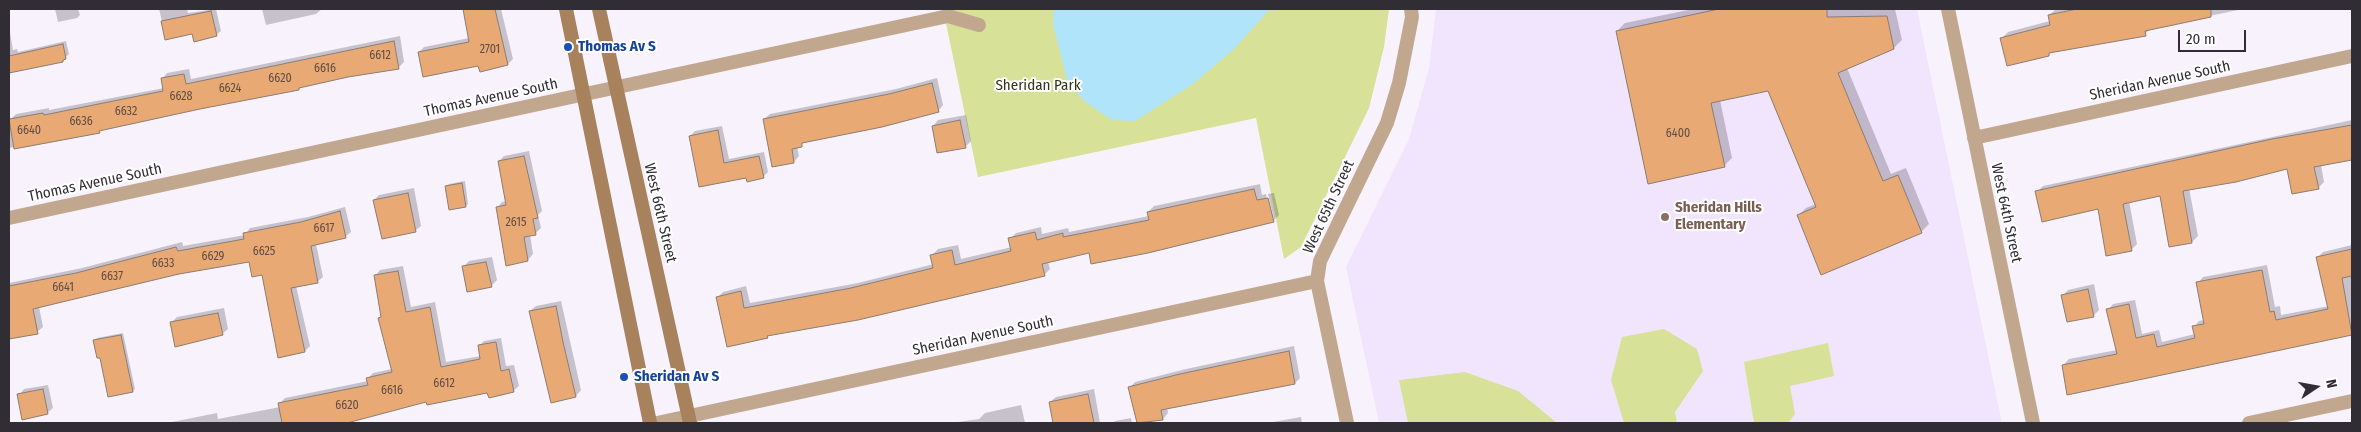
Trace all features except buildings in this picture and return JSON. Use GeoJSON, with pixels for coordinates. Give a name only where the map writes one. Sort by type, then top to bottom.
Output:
{"type":"FeatureCollection","features":[{"type":"Feature","properties":{"kind":"main road"},"geometry":{"type":"LineString","coordinates":[[566,9],[650,423]]}},
{"type":"Feature","properties":{"kind":"main road","name":"West 66th Street"},"geometry":{"type":"LineString","coordinates":[[599,9],[690,420]]}},
{"type":"Feature","properties":{"kind":"street","name":"West 65th Street"},"geometry":{"type":"LineString","coordinates":[[1347,423],[1317,281],[1320,261],[1387,123],[1399,84],[1412,17],[1411,9]]}},
{"type":"Feature","properties":{"kind":"street","name":"West 64th Street"},"geometry":{"type":"LineString","coordinates":[[1948,9],[2033,423]]}},
{"type":"Feature","properties":{"kind":"street","name":"Thomas Avenue South"},"geometry":{"type":"LineString","coordinates":[[9,218],[948,16],[979,25]]}},
{"type":"Feature","properties":{"kind":"street","name":"Sheridan Avenue South"},"geometry":{"type":"LineString","coordinates":[[1974,138],[2352,56]]}},
{"type":"Feature","properties":{"kind":"street","name":"Sheridan Avenue South"},"geometry":{"type":"LineString","coordinates":[[657,423],[690,420],[1317,281]]}},
{"type":"Feature","properties":{"kind":"street"},"geometry":{"type":"LineString","coordinates":[[2249,423],[2352,401]]}},
{"type":"Feature","properties":{"kind":"shaded area","name":"Sheridan Hills Elementary"},"geometry":{"type":"Polygon","coordinates":[[[1436,9],[1917,9],[2002,423],[1379,423],[1346,267],[1409,139],[1429,68],[1436,9]]]}},
{"type":"Feature","properties":{"kind":"green space","name":"Sheridan Park"},"geometry":{"type":"Polygon","coordinates":[[[943,9],[1389,9],[1384,47],[1369,108],[1301,247],[1284,259],[1256,118],[978,177],[943,9]]]}},
{"type":"Feature","properties":{"kind":"green space"},"geometry":{"type":"Polygon","coordinates":[[[1664,329],[1697,349],[1703,371],[1675,412],[1677,423],[1624,423],[1611,380],[1622,337],[1664,329]]]}},
{"type":"Feature","properties":{"kind":"green space"},"geometry":{"type":"Polygon","coordinates":[[[1828,343],[1834,376],[1790,386],[1795,414],[1788,423],[1754,423],[1744,362],[1828,343]]]}},
{"type":"Feature","properties":{"kind":"green space"},"geometry":{"type":"Polygon","coordinates":[[[1465,372],[1518,391],[1557,423],[1408,423],[1399,380],[1465,372]]]}},
{"type":"Feature","properties":{"kind":"water"},"geometry":{"type":"Polygon","coordinates":[[[1054,9],[1270,9],[1234,49],[1193,84],[1135,121],[1112,120],[1085,102],[1067,80],[1053,24],[1054,9]]]}},
{"type":"Feature","properties":{"kind":"place","name":"Thomas Av S"},"geometry":{"type":"Point","coordinates":[568,47]}},
{"type":"Feature","properties":{"kind":"place","name":"Sheridan Hills Elementary"},"geometry":{"type":"Point","coordinates":[1665,217]}},
{"type":"Feature","properties":{"kind":"place","name":"Sheridan Av S"},"geometry":{"type":"Point","coordinates":[624,377]}}]}
